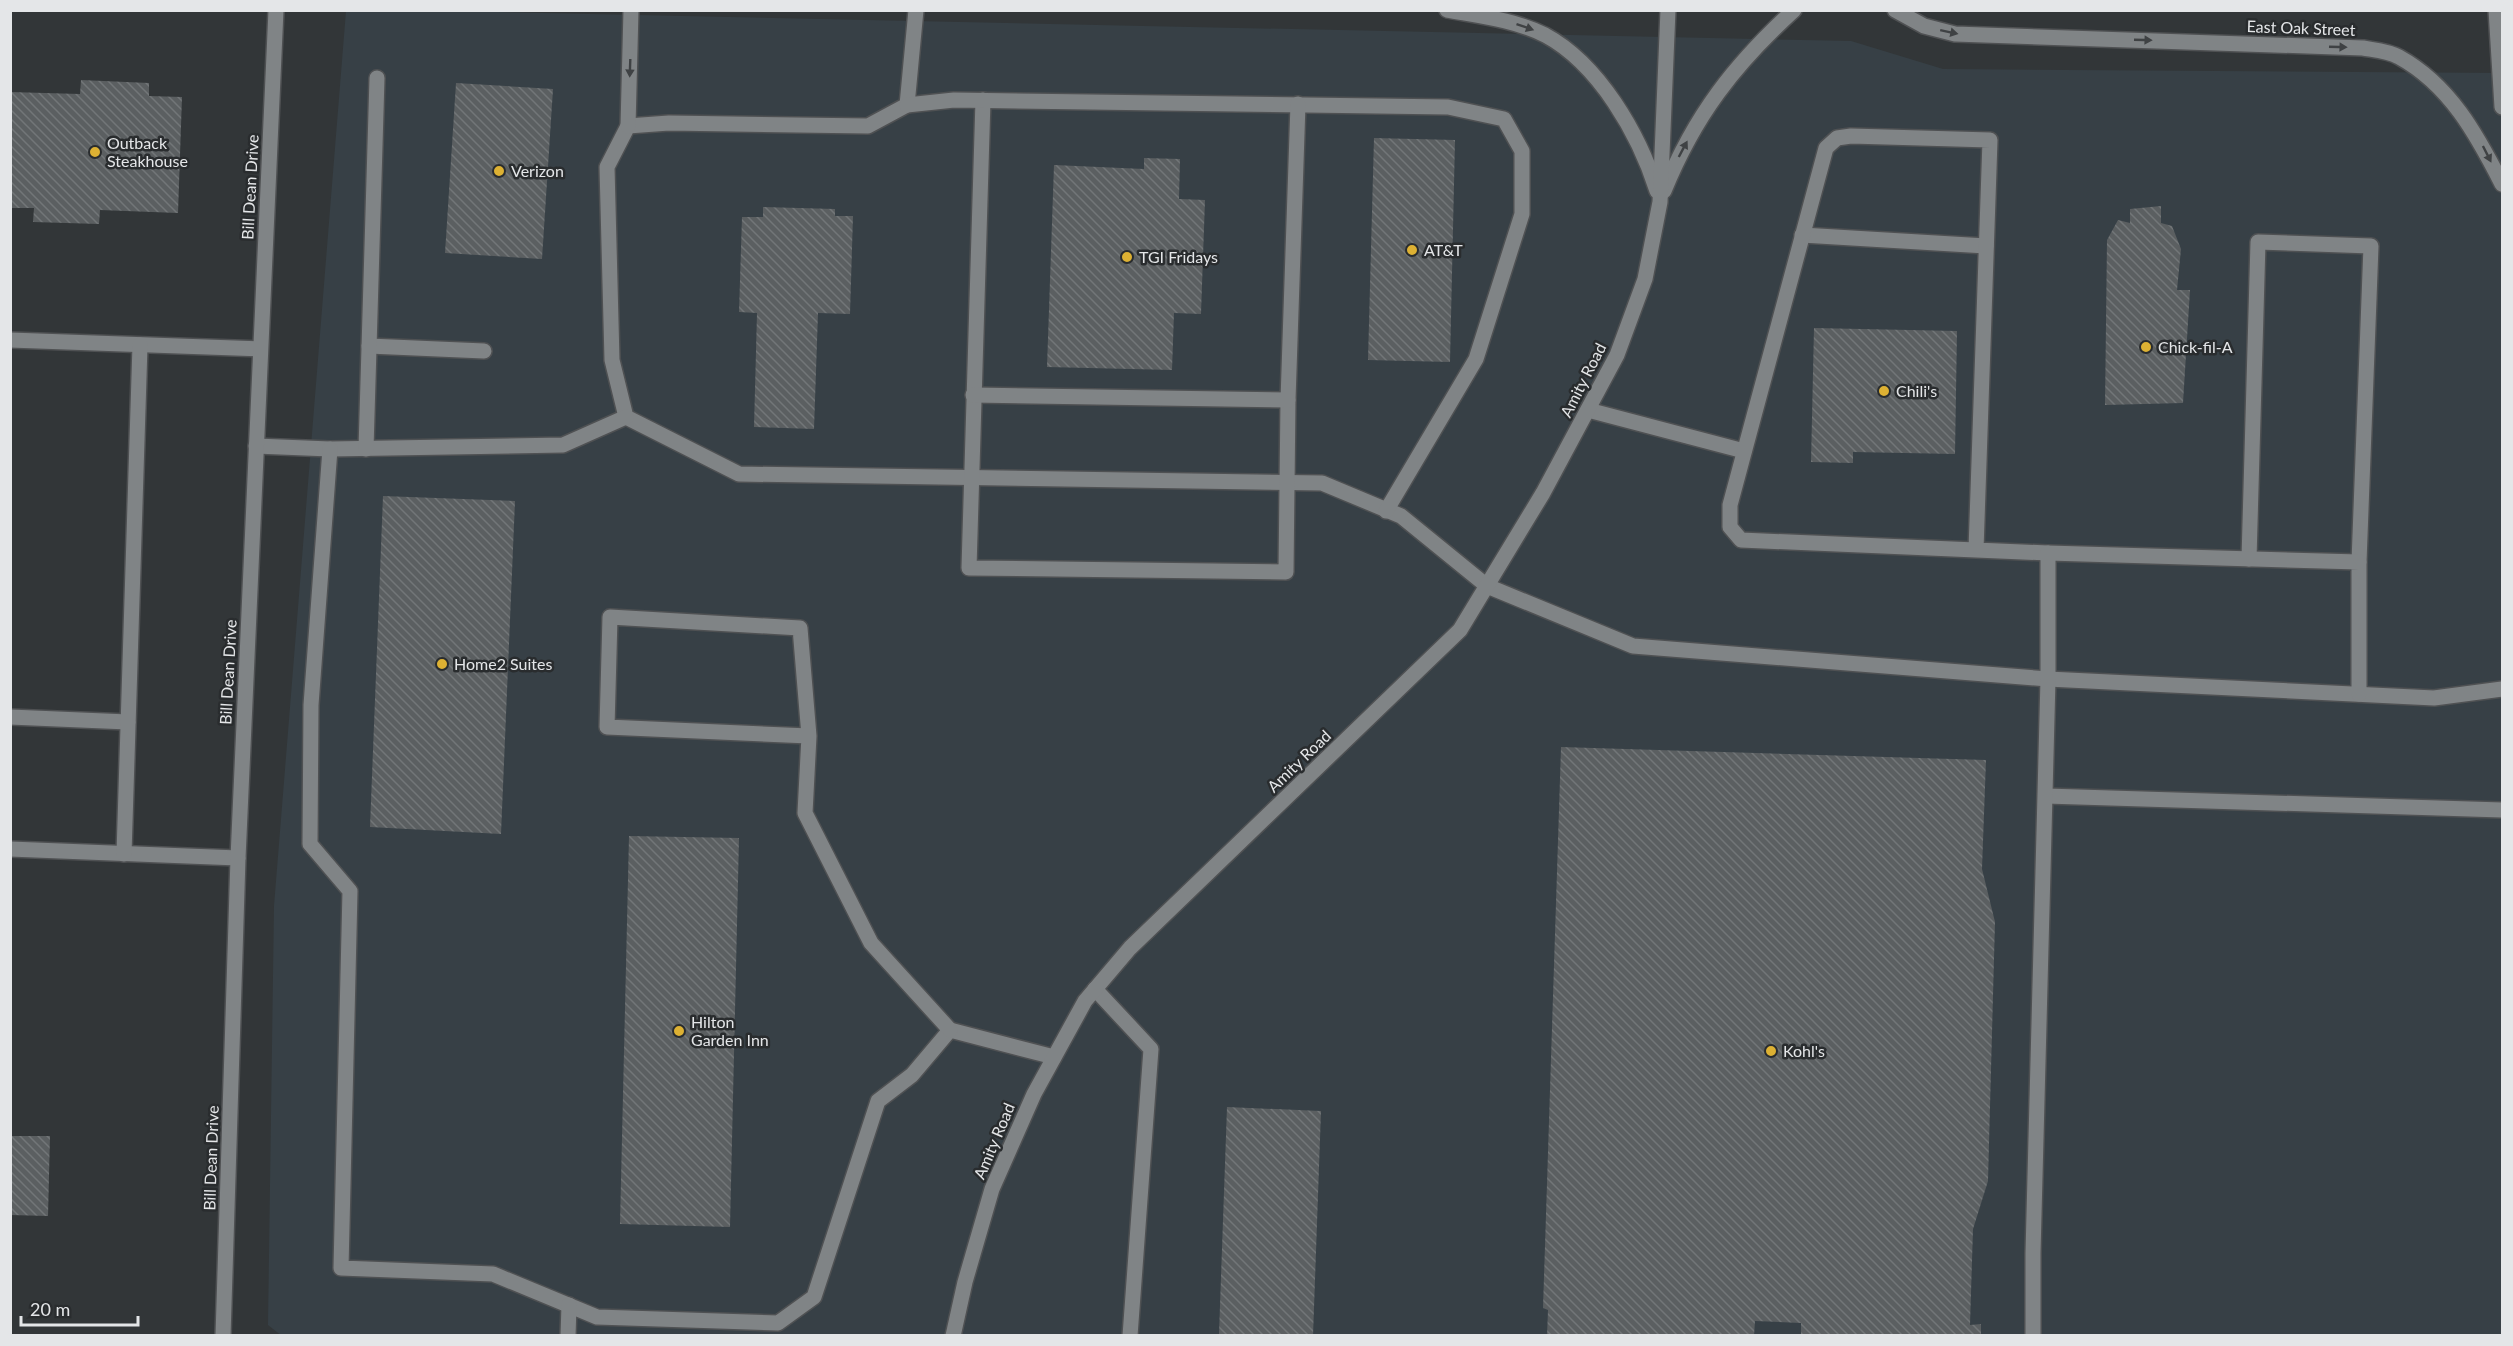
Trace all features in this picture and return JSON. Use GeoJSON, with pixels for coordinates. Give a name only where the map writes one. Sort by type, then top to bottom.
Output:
{"type":"FeatureCollection","features":[{"type":"Feature","properties":{"kind":"street","name":"Bill Dean Drive"},"geometry":{"type":"LineString","coordinates":[[223,1335],[238,858],[276,10]]}},
{"type":"Feature","properties":{"kind":"street"},"geometry":{"type":"LineString","coordinates":[[632,10],[628,126],[607,167],[612,360],[626,417],[739,474],[1322,483],[1401,516],[1487,586],[1633,646],[2048,679],[2434,698],[2502,688]]}},
{"type":"Feature","properties":{"kind":"street"},"geometry":{"type":"LineString","coordinates":[[907,105],[916,10]]}},
{"type":"Feature","properties":{"kind":"street"},"geometry":{"type":"LineString","coordinates":[[1448,10],[1524,27],[1545,35],[1578,60],[1607,93],[1626,122],[1650,169],[1660,202]]}},
{"type":"Feature","properties":{"kind":"street","name":"Amity Road"},"geometry":{"type":"LineString","coordinates":[[953,1335],[965,1282],[992,1189],[1034,1094],[1084,1001],[1130,948],[1460,630],[1543,493],[1588,410],[1617,355],[1645,279],[1660,202],[1668,10]]}},
{"type":"Feature","properties":{"kind":"street","name":"Amity Road"},"geometry":{"type":"LineString","coordinates":[[1660,202],[1677,160],[1708,105],[1755,48],[1794,10]]}},
{"type":"Feature","properties":{"kind":"street","name":"East Oak Street"},"geometry":{"type":"LineString","coordinates":[[1895,10],[1924,26],[1955,34],[2363,48],[2397,56],[2438,86],[2457,107],[2475,131],[2502,184]]}},
{"type":"Feature","properties":{"kind":"street"},"geometry":{"type":"LineString","coordinates":[[2496,10],[2502,107]]}},
{"type":"Feature","properties":{"kind":"street"},"geometry":{"type":"LineString","coordinates":[[366,449],[377,78]]}},
{"type":"Feature","properties":{"kind":"street"},"geometry":{"type":"LineString","coordinates":[[628,126],[669,123],[868,126],[907,105],[954,100],[1448,107],[1504,119],[1522,151],[1522,214],[1476,359],[1386,511]]}},
{"type":"Feature","properties":{"kind":"street"},"geometry":{"type":"LineString","coordinates":[[983,100],[969,568],[1286,572],[1288,400],[1298,104]]}},
{"type":"Feature","properties":{"kind":"street"},"geometry":{"type":"LineString","coordinates":[[1976,550],[1990,140],[1851,136],[1837,138],[1826,148],[1730,505],[1730,527],[1741,540],[1976,550],[2048,553],[2359,562]]}},
{"type":"Feature","properties":{"kind":"street"},"geometry":{"type":"LineString","coordinates":[[1802,235],[1986,246]]}},
{"type":"Feature","properties":{"kind":"street"},"geometry":{"type":"LineString","coordinates":[[2249,558],[2258,242],[2371,246],[2359,562],[2359,694]]}},
{"type":"Feature","properties":{"kind":"street"},"geometry":{"type":"LineString","coordinates":[[10,340],[261,349]]}},
{"type":"Feature","properties":{"kind":"street"},"geometry":{"type":"LineString","coordinates":[[124,854],[140,345]]}},
{"type":"Feature","properties":{"kind":"street"},"geometry":{"type":"LineString","coordinates":[[369,346],[484,351]]}},
{"type":"Feature","properties":{"kind":"street"},"geometry":{"type":"LineString","coordinates":[[974,395],[1288,400]]}},
{"type":"Feature","properties":{"kind":"street"},"geometry":{"type":"LineString","coordinates":[[1588,410],[1744,451]]}},
{"type":"Feature","properties":{"kind":"street"},"geometry":{"type":"LineString","coordinates":[[256,446],[366,449],[563,445],[626,417]]}},
{"type":"Feature","properties":{"kind":"street"},"geometry":{"type":"LineString","coordinates":[[330,449],[311,705],[310,844],[350,891],[341,1268],[493,1274],[597,1317],[778,1323],[814,1297],[878,1101],[912,1075],[950,1030]]}},
{"type":"Feature","properties":{"kind":"street"},"geometry":{"type":"LineString","coordinates":[[2033,1335],[2033,1253],[2046,796],[2048,553]]}},
{"type":"Feature","properties":{"kind":"street"},"geometry":{"type":"LineString","coordinates":[[809,736],[607,727],[610,617],[800,628],[809,736],[805,813],[871,943],[950,1030],[1054,1057]]}},
{"type":"Feature","properties":{"kind":"street"},"geometry":{"type":"LineString","coordinates":[[10,717],[128,722]]}},
{"type":"Feature","properties":{"kind":"street"},"geometry":{"type":"LineString","coordinates":[[2046,796],[2502,810]]}},
{"type":"Feature","properties":{"kind":"street"},"geometry":{"type":"LineString","coordinates":[[10,849],[238,858]]}},
{"type":"Feature","properties":{"kind":"street"},"geometry":{"type":"LineString","coordinates":[[1095,989],[1152,1049],[1130,1335]]}},
{"type":"Feature","properties":{"kind":"street"},"geometry":{"type":"LineString","coordinates":[[568,1335],[569,1305]]}},
{"type":"Feature","properties":{"kind":"shaded area"},"geometry":{"type":"Polygon","coordinates":[[[346,11],[447,11],[1851,41],[1943,69],[2502,73],[2502,1335],[282,1336],[268,1325],[274,906],[346,11]]]}},
{"type":"Feature","properties":{"kind":"building","name":"Outback Steakhouse"},"geometry":{"type":"Polygon","coordinates":[[[81,80],[149,83],[149,96],[182,97],[178,213],[100,210],[99,224],[33,222],[34,208],[10,208],[10,92],[80,94],[81,80]]]}},
{"type":"Feature","properties":{"kind":"building","name":"Verizon"},"geometry":{"type":"Polygon","coordinates":[[[456,83],[553,89],[542,259],[445,253],[456,83]]]}},
{"type":"Feature","properties":{"kind":"building","name":"AT&T"},"geometry":{"type":"Polygon","coordinates":[[[1374,138],[1455,140],[1450,362],[1368,360],[1374,138]]]}},
{"type":"Feature","properties":{"kind":"building","name":"TGI Fridays"},"geometry":{"type":"Polygon","coordinates":[[[1144,158],[1180,159],[1179,199],[1205,200],[1201,314],[1174,313],[1172,370],[1047,367],[1054,165],[1144,169],[1144,158]]]}},
{"type":"Feature","properties":{"kind":"building","name":"Chick-fil-A"},"geometry":{"type":"Polygon","coordinates":[[[2161,206],[2161,223],[2172,226],[2181,249],[2177,290],[2190,290],[2183,403],[2105,405],[2107,240],[2118,220],[2130,223],[2130,209],[2161,206]]]}},
{"type":"Feature","properties":{"kind":"building"},"geometry":{"type":"Polygon","coordinates":[[[763,207],[835,209],[835,216],[853,216],[850,314],[818,313],[814,429],[754,427],[757,313],[739,312],[742,217],[763,217],[763,207]]]}},
{"type":"Feature","properties":{"kind":"building","name":"Chili's"},"geometry":{"type":"Polygon","coordinates":[[[1814,328],[1957,331],[1955,454],[1853,452],[1853,463],[1811,462],[1814,328]]]}},
{"type":"Feature","properties":{"kind":"building","name":"Home2 Suites"},"geometry":{"type":"Polygon","coordinates":[[[383,496],[515,501],[501,834],[370,827],[383,496]]]}},
{"type":"Feature","properties":{"kind":"building","name":"Kohl's"},"geometry":{"type":"Polygon","coordinates":[[[1561,747],[1986,760],[1982,869],[1995,922],[1988,1181],[1973,1229],[1970,1325],[1981,1324],[1981,1336],[1801,1336],[1801,1323],[1755,1321],[1754,1336],[1547,1336],[1548,1310],[1543,1308],[1561,747]]]}},
{"type":"Feature","properties":{"kind":"building","name":"Hilton Garden Inn"},"geometry":{"type":"Polygon","coordinates":[[[629,836],[739,838],[730,1227],[620,1224],[629,836]]]}},
{"type":"Feature","properties":{"kind":"building"},"geometry":{"type":"Polygon","coordinates":[[[1227,1107],[1321,1111],[1313,1336],[1219,1334],[1227,1107]]]}},
{"type":"Feature","properties":{"kind":"building"},"geometry":{"type":"Polygon","coordinates":[[[10,1136],[50,1136],[48,1216],[10,1215],[10,1136]]]}},
{"type":"Feature","properties":{"kind":"place","name":"Outback Steakhouse"},"geometry":{"type":"Point","coordinates":[95,152]}},
{"type":"Feature","properties":{"kind":"place","name":"Verizon"},"geometry":{"type":"Point","coordinates":[499,171]}},
{"type":"Feature","properties":{"kind":"place","name":"AT&T"},"geometry":{"type":"Point","coordinates":[1412,250]}},
{"type":"Feature","properties":{"kind":"place","name":"TGI Fridays"},"geometry":{"type":"Point","coordinates":[1127,257]}},
{"type":"Feature","properties":{"kind":"place","name":"Chick-fil-A"},"geometry":{"type":"Point","coordinates":[2146,347]}},
{"type":"Feature","properties":{"kind":"place","name":"Chili's"},"geometry":{"type":"Point","coordinates":[1884,391]}},
{"type":"Feature","properties":{"kind":"place","name":"Home2 Suites"},"geometry":{"type":"Point","coordinates":[442,664]}},
{"type":"Feature","properties":{"kind":"place","name":"Hilton Garden Inn"},"geometry":{"type":"Point","coordinates":[679,1031]}},
{"type":"Feature","properties":{"kind":"place","name":"Kohl's"},"geometry":{"type":"Point","coordinates":[1771,1051]}}]}
